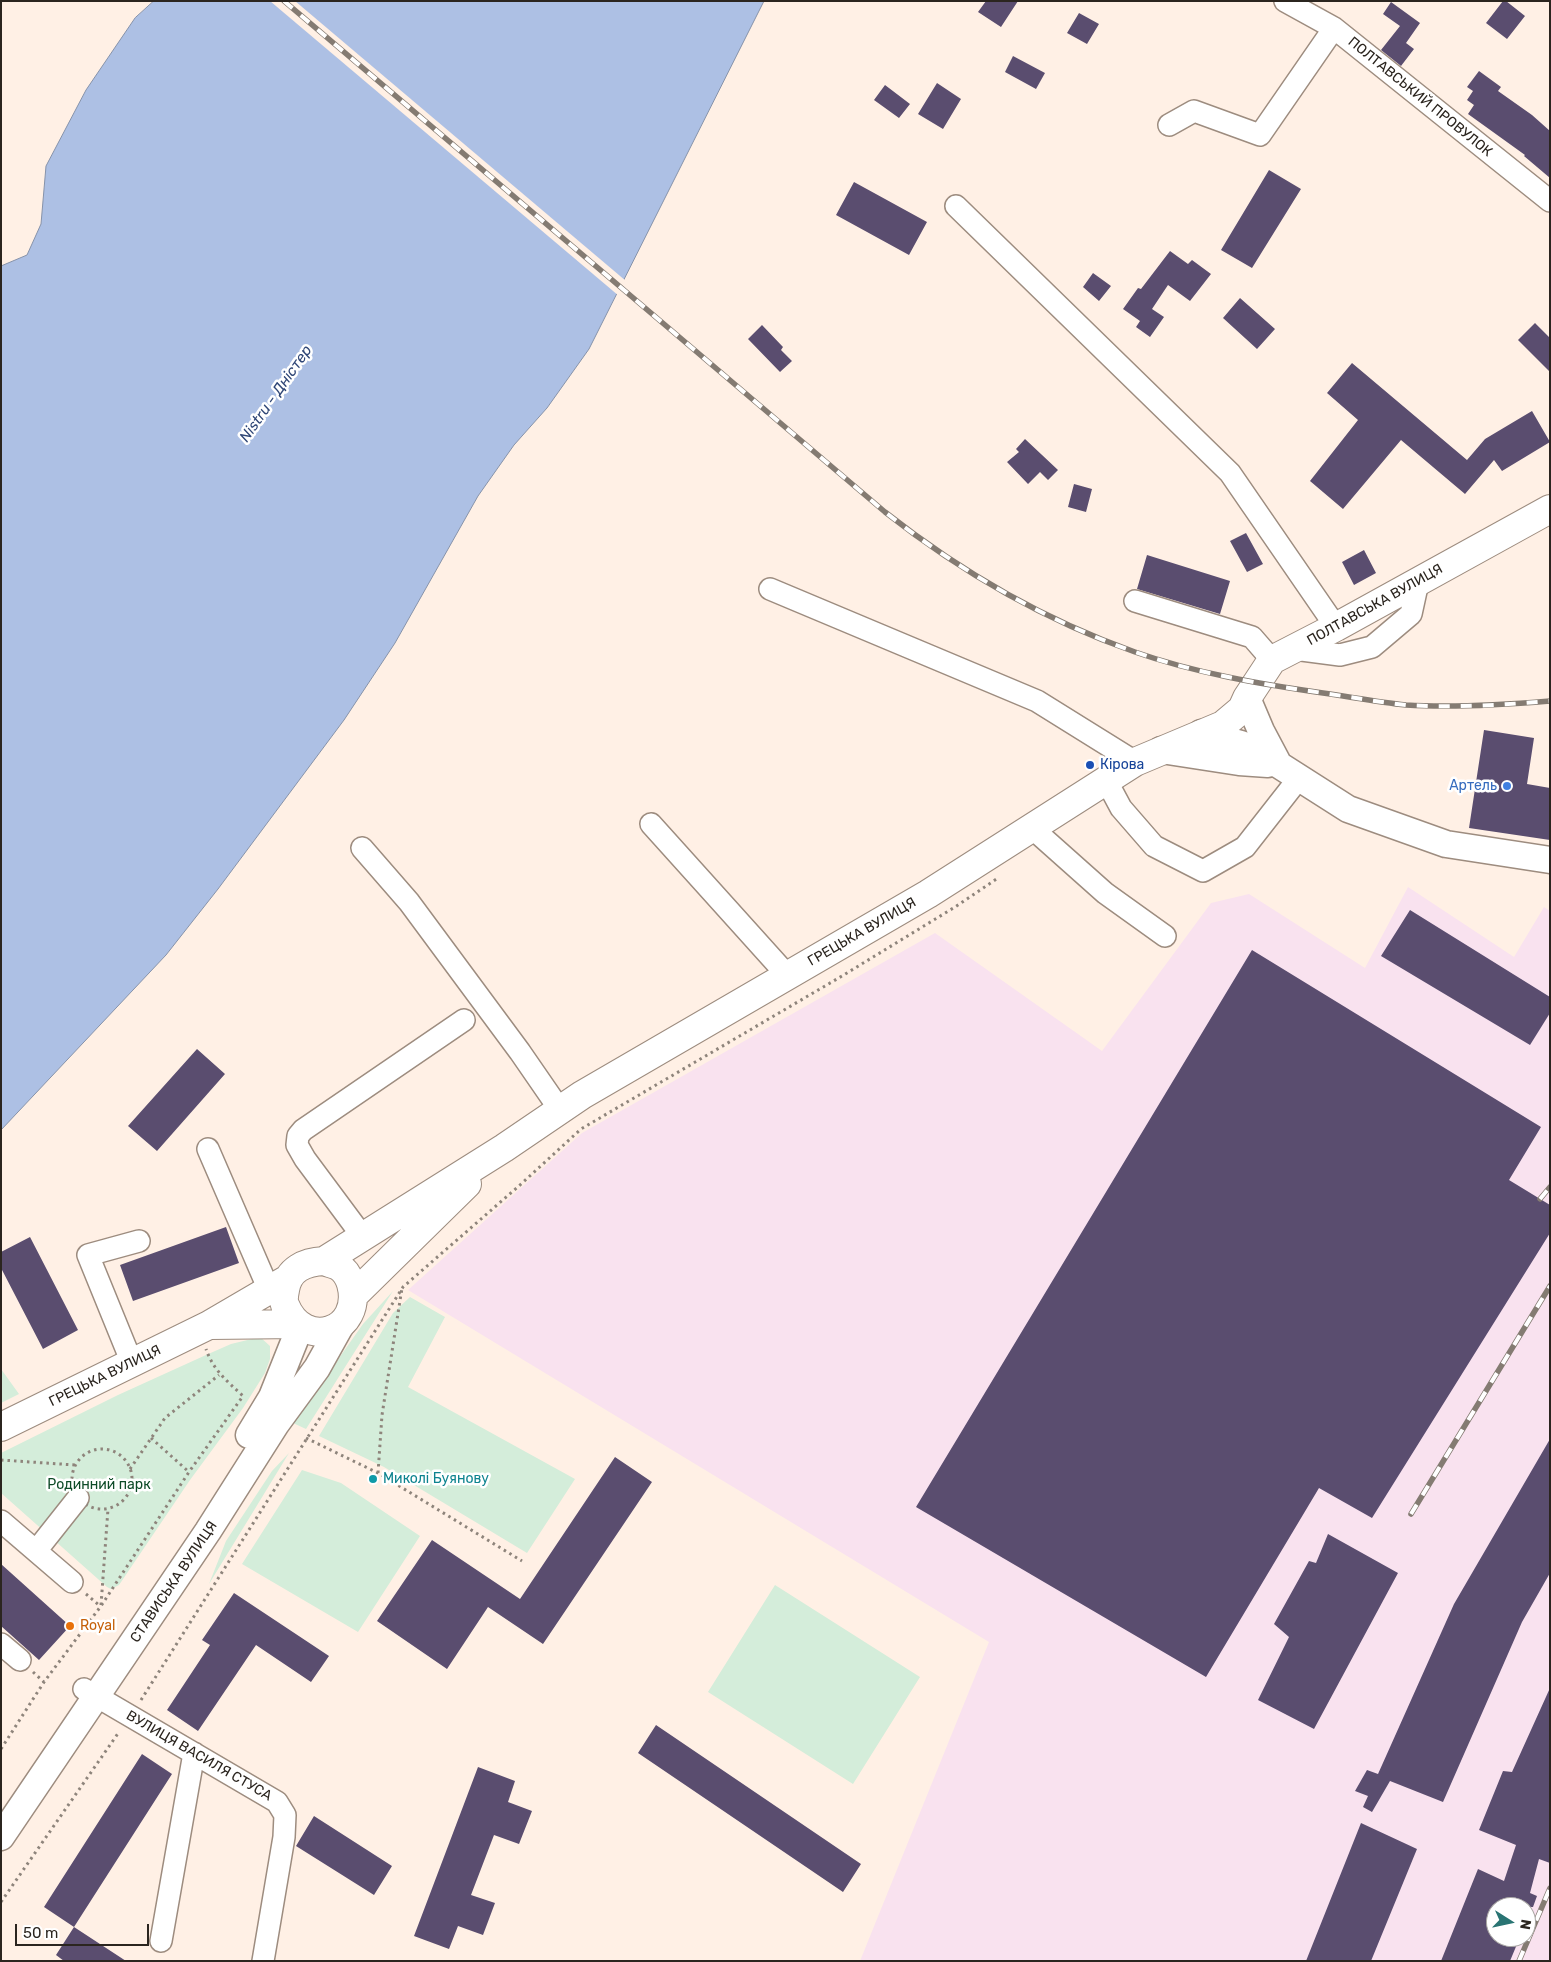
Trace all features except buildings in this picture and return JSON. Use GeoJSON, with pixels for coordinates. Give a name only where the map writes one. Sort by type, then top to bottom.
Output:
{"type":"FeatureCollection","features":[{"type":"Feature","properties":{"kind":"highway","name":"ПОЛТАВСЬКА ВУЛИЦЯ"},"geometry":{"type":"LineString","coordinates":[[1283,654],[1336,628],[1550,508]]}},
{"type":"Feature","properties":{"kind":"highway"},"geometry":{"type":"LineString","coordinates":[[1212,729],[1242,709],[1247,698],[1283,654]]}},
{"type":"Feature","properties":{"kind":"highway","name":"ГРЕЦЬКА ВУЛИЦЯ"},"geometry":{"type":"LineString","coordinates":[[324,1261],[504,1148],[582,1095],[928,894],[1135,762],[1212,729]]}},
{"type":"Feature","properties":{"kind":"highway","name":"ГРЕЦЬКА ВУЛИЦЯ"},"geometry":{"type":"LineString","coordinates":[[354,1295],[504,1148]]}},
{"type":"Feature","properties":{"kind":"highway"},"geometry":{"type":"LineString","coordinates":[[324,1261],[339,1266],[349,1277],[354,1295],[352,1310],[341,1325],[328,1331],[314,1331],[298,1326],[289,1314],[278,1285],[296,1269],[309,1262],[324,1261]]}},
{"type":"Feature","properties":{"kind":"highway","name":"ГРЕЦЬКА ВУЛИЦЯ"},"geometry":{"type":"LineString","coordinates":[[1,1427],[204,1327],[278,1285]]}},
{"type":"Feature","properties":{"kind":"highway","name":"ГРЕЦЬКА ВУЛИЦЯ"},"geometry":{"type":"LineString","coordinates":[[204,1327],[298,1326]]}},
{"type":"Feature","properties":{"kind":"main road"},"geometry":{"type":"LineString","coordinates":[[1247,698],[1261,731],[1289,772]]}},
{"type":"Feature","properties":{"kind":"main road"},"geometry":{"type":"LineString","coordinates":[[1212,729],[1289,772],[1348,809],[1446,844],[1550,860]]}},
{"type":"Feature","properties":{"kind":"main road"},"geometry":{"type":"LineString","coordinates":[[1161,750],[1240,762],[1289,772]]}},
{"type":"Feature","properties":{"kind":"main road","name":"СТАВИСЬКА ВУЛИЦЯ"},"geometry":{"type":"LineString","coordinates":[[1,1812],[208,1531],[276,1424],[317,1368],[341,1325]]}},
{"type":"Feature","properties":{"kind":"main road","name":"СТАВИСЬКА ВУЛИЦЯ"},"geometry":{"type":"LineString","coordinates":[[1,1837],[272,1397],[298,1326]]}},
{"type":"Feature","properties":{"kind":"street","name":"ПОЛТАВСЬКИЙ ПРОВУЛОК"},"geometry":{"type":"LineString","coordinates":[[1285,1],[1311,7],[1334,28],[1550,201]]}},
{"type":"Feature","properties":{"kind":"street"},"geometry":{"type":"LineString","coordinates":[[1169,125],[1194,111],[1260,135],[1334,28]]}},
{"type":"Feature","properties":{"kind":"street"},"geometry":{"type":"LineString","coordinates":[[956,206],[1230,472],[1336,628]]}},
{"type":"Feature","properties":{"kind":"street"},"geometry":{"type":"LineString","coordinates":[[1135,601],[1252,637],[1283,654],[1340,655],[1372,647],[1411,614],[1418,582]]}},
{"type":"Feature","properties":{"kind":"street"},"geometry":{"type":"LineString","coordinates":[[770,589],[1037,701],[1135,762]]}},
{"type":"Feature","properties":{"kind":"street"},"geometry":{"type":"LineString","coordinates":[[1106,780],[1121,808],[1154,846],[1203,871],[1245,847],[1289,772]]}},
{"type":"Feature","properties":{"kind":"street"},"geometry":{"type":"LineString","coordinates":[[651,824],[787,975]]}},
{"type":"Feature","properties":{"kind":"street"},"geometry":{"type":"LineString","coordinates":[[1032,828],[1105,893],[1165,936]]}},
{"type":"Feature","properties":{"kind":"street"},"geometry":{"type":"LineString","coordinates":[[362,848],[409,902],[520,1052],[560,1110]]}},
{"type":"Feature","properties":{"kind":"street"},"geometry":{"type":"LineString","coordinates":[[362,1237],[296,1145],[298,1136],[464,1020]]}},
{"type":"Feature","properties":{"kind":"street"},"geometry":{"type":"LineString","coordinates":[[208,1150],[278,1285]]}},
{"type":"Feature","properties":{"kind":"street"},"geometry":{"type":"LineString","coordinates":[[132,1362],[88,1255],[139,1241]]}},
{"type":"Feature","properties":{"kind":"street"},"geometry":{"type":"LineString","coordinates":[[36,1550],[78,1498]]}},
{"type":"Feature","properties":{"kind":"street"},"geometry":{"type":"LineString","coordinates":[[1,1521],[72,1582]]}},
{"type":"Feature","properties":{"kind":"street"},"geometry":{"type":"LineString","coordinates":[[1,1644],[20,1660]]}},
{"type":"Feature","properties":{"kind":"street","name":"ВУЛИЦЯ ВАСИЛЯ СТУСА"},"geometry":{"type":"LineString","coordinates":[[90,1693],[277,1802],[285,1814],[284,1837],[263,1961]]}},
{"type":"Feature","properties":{"kind":"street"},"geometry":{"type":"LineString","coordinates":[[161,1940],[194,1753]]}},
{"type":"Feature","properties":{"kind":"path"},"geometry":{"type":"LineString","coordinates":[[1,1902],[130,1717],[402,1287],[581,1129],[850,971],[1002,876]]}},
{"type":"Feature","properties":{"kind":"path"},"geometry":{"type":"LineString","coordinates":[[378,1473],[382,1415],[402,1287]]}},
{"type":"Feature","properties":{"kind":"path"},"geometry":{"type":"LineString","coordinates":[[1,1749],[44,1682],[101,1606],[189,1472],[243,1396],[219,1375],[210,1361],[204,1327]]}},
{"type":"Feature","properties":{"kind":"path"},"geometry":{"type":"LineString","coordinates":[[130,1469],[164,1418],[219,1375]]}},
{"type":"Feature","properties":{"kind":"path"},"geometry":{"type":"LineString","coordinates":[[151,1438],[189,1472]]}},
{"type":"Feature","properties":{"kind":"path"},"geometry":{"type":"LineString","coordinates":[[306,1438],[378,1473],[522,1561]]}},
{"type":"Feature","properties":{"kind":"path"},"geometry":{"type":"LineString","coordinates":[[104,1449],[120,1455],[130,1469],[131,1486],[128,1494],[124,1500],[108,1509],[92,1508],[78,1498],[74,1490],[72,1482],[75,1465],[87,1453],[104,1449]]}},
{"type":"Feature","properties":{"kind":"path"},"geometry":{"type":"LineString","coordinates":[[1,1460],[75,1465]]}},
{"type":"Feature","properties":{"kind":"path"},"geometry":{"type":"LineString","coordinates":[[101,1606],[108,1509]]}},
{"type":"Feature","properties":{"kind":"shaded area"},"geometry":{"type":"Polygon","coordinates":[[[1408,887],[1514,957],[1544,907],[1550,911],[1550,1961],[860,1961],[989,1642],[408,1290],[582,1133],[935,933],[1102,1051],[1211,903],[1249,894],[1365,968],[1408,887]]]}},
{"type":"Feature","properties":{"kind":"green space"},"geometry":{"type":"Polygon","coordinates":[[[393,1291],[306,1429],[293,1423],[363,1324],[393,1291]]]}},
{"type":"Feature","properties":{"kind":"green space"},"geometry":{"type":"Polygon","coordinates":[[[410,1297],[445,1317],[408,1387],[575,1479],[527,1553],[384,1467],[319,1436],[393,1313],[410,1297]]]}},
{"type":"Feature","properties":{"kind":"green space","name":"Родинний парк"},"geometry":{"type":"Polygon","coordinates":[[[260,1337],[270,1346],[270,1359],[265,1373],[243,1408],[190,1480],[119,1585],[111,1589],[107,1587],[1,1493],[1,1453],[118,1395],[206,1355],[231,1344],[260,1337]]]}},
{"type":"Feature","properties":{"kind":"green space"},"geometry":{"type":"Polygon","coordinates":[[[1,1369],[19,1394],[1,1403],[1,1369]]]}},
{"type":"Feature","properties":{"kind":"green space"},"geometry":{"type":"Polygon","coordinates":[[[289,1453],[209,1584],[226,1541],[272,1471],[289,1453]]]}},
{"type":"Feature","properties":{"kind":"green space"},"geometry":{"type":"Polygon","coordinates":[[[302,1470],[341,1483],[420,1536],[358,1632],[242,1564],[302,1470]]]}},
{"type":"Feature","properties":{"kind":"green space"},"geometry":{"type":"Polygon","coordinates":[[[775,1585],[920,1677],[853,1784],[708,1692],[775,1585]]]}},
{"type":"Feature","properties":{"kind":"water","name":"Nistru - Дністер"},"geometry":{"type":"Polygon","coordinates":[[[154,1],[764,1],[589,349],[547,408],[514,445],[478,496],[395,643],[344,720],[218,889],[166,955],[1,1130],[1,266],[27,255],[41,224],[46,166],[86,90],[135,18],[154,1]]]}},
{"type":"Feature","properties":{"kind":"pier"},"geometry":{"type":"Polygon","coordinates":[[[270,1],[295,1],[626,281],[619,296],[270,1]]]}},
{"type":"Feature","properties":{"kind":"railway"},"geometry":{"type":"LineString","coordinates":[[284,1],[885,512],[943,554],[1004,592],[1068,625],[1135,652],[1181,666],[1252,682],[1406,705],[1478,706],[1550,701]]}},
{"type":"Feature","properties":{"kind":"railway"},"geometry":{"type":"LineString","coordinates":[[1540,1199],[1550,1187]]}},
{"type":"Feature","properties":{"kind":"railway"},"geometry":{"type":"LineString","coordinates":[[1411,1514],[1550,1286]]}},
{"type":"Feature","properties":{"kind":"railway"},"geometry":{"type":"LineString","coordinates":[[1519,1961],[1550,1888]]}},
{"type":"Feature","properties":{"kind":"place","name":"Кірова"},"geometry":{"type":"Point","coordinates":[1090,765]}},
{"type":"Feature","properties":{"kind":"place","name":"Артель"},"geometry":{"type":"Point","coordinates":[1507,786]}},
{"type":"Feature","properties":{"kind":"place","name":"Миколі Буянову"},"geometry":{"type":"Point","coordinates":[373,1479]}},
{"type":"Feature","properties":{"kind":"place","name":"Royal"},"geometry":{"type":"Point","coordinates":[70,1626]}}]}
